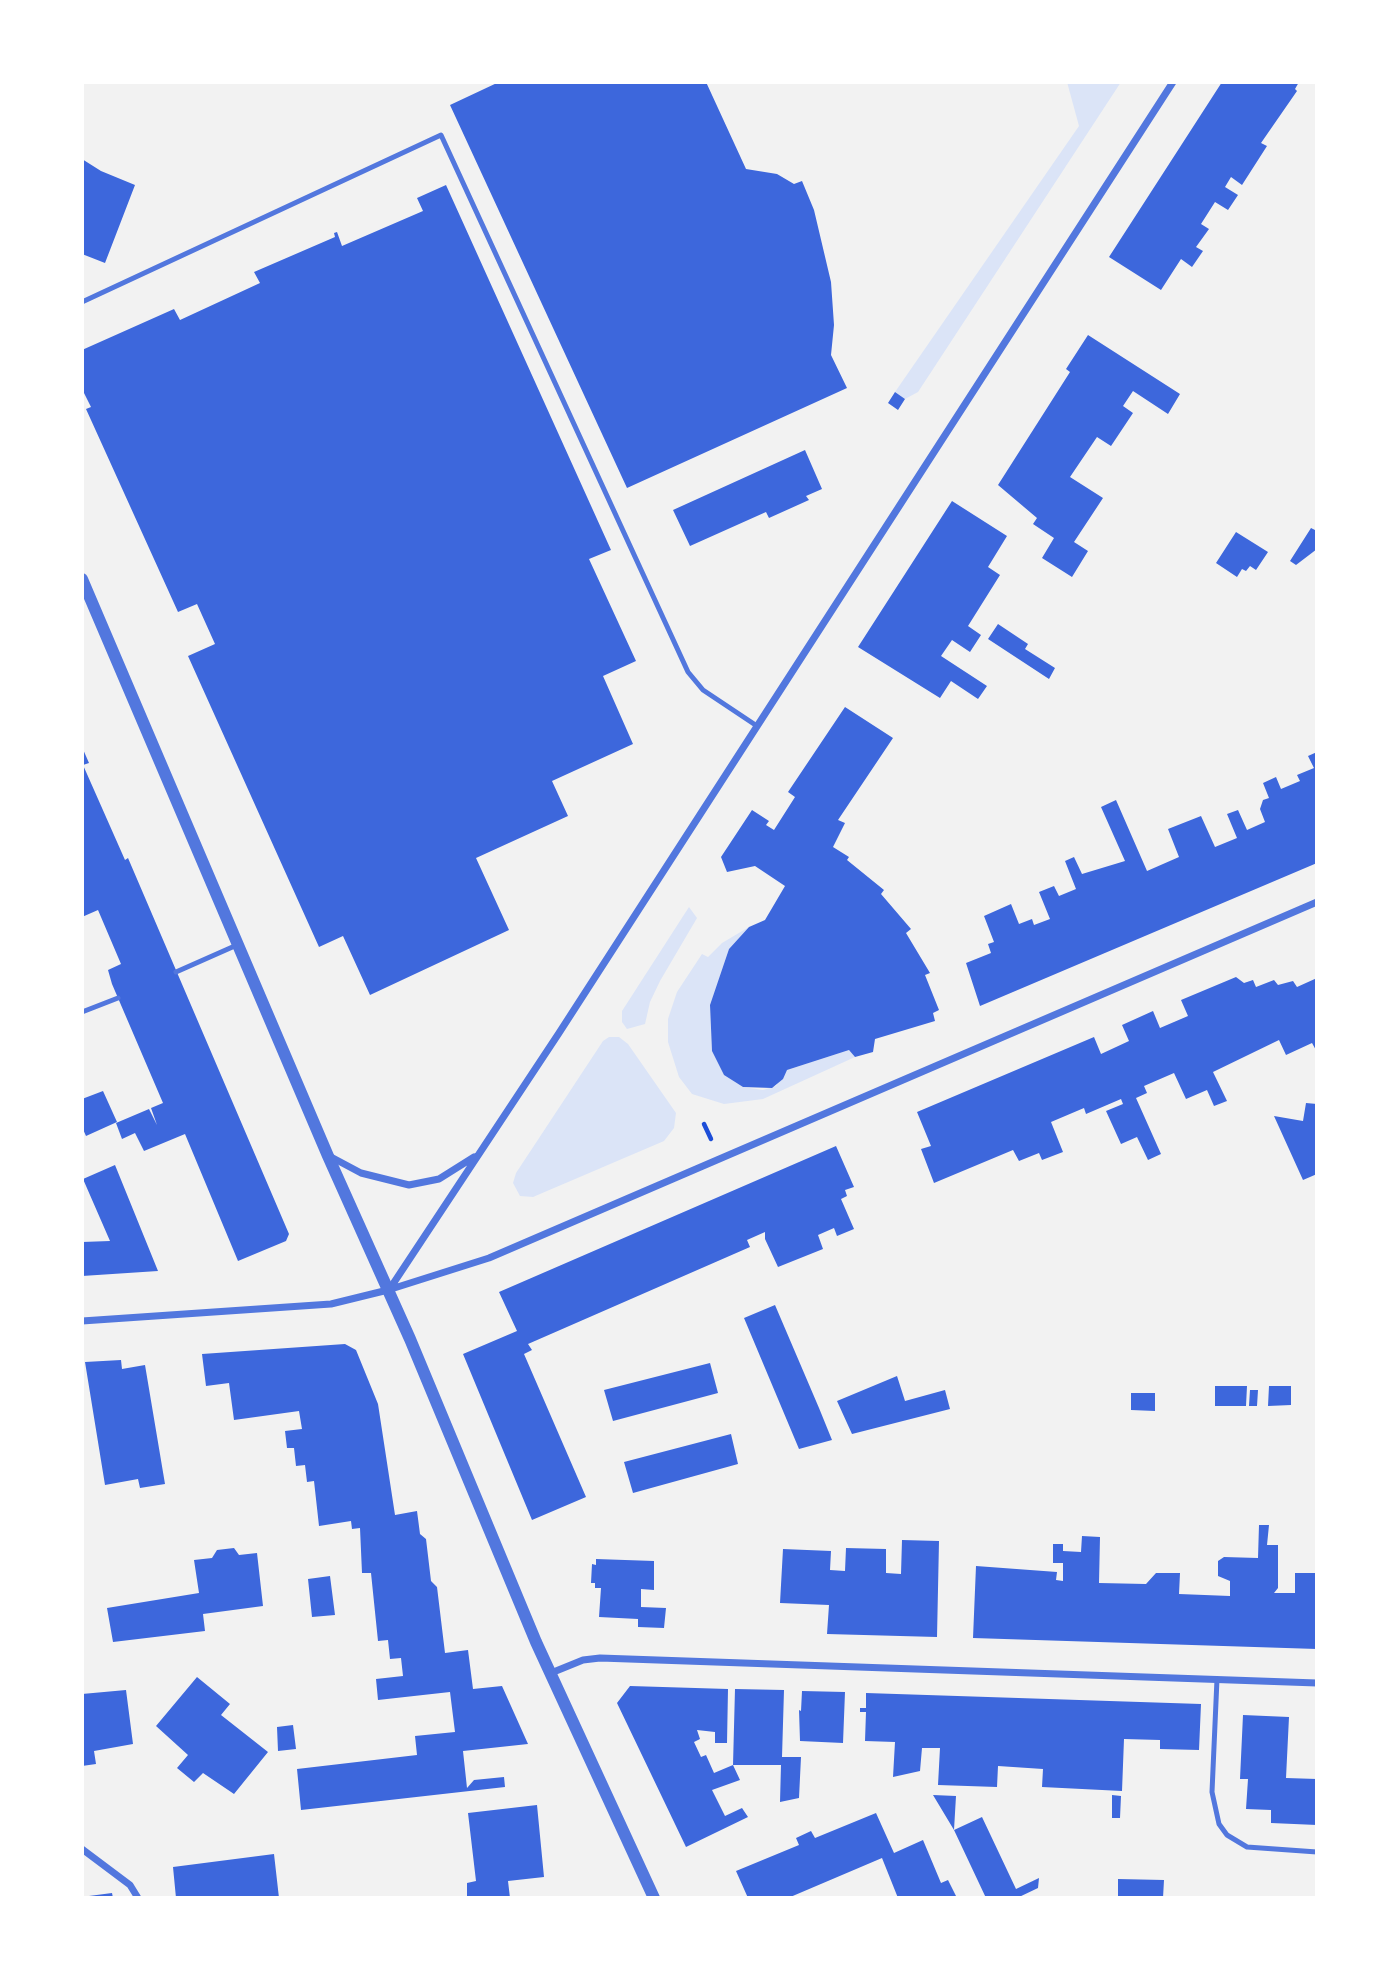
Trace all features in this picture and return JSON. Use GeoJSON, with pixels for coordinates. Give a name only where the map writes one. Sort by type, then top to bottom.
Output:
{"type":"FeatureCollection","features":[{"type":"Feature","properties":{"kind":"street"},"geometry":{"type":"LineString","coordinates":[[388,1290],[757,726],[1172,82]]}},
{"type":"Feature","properties":{"kind":"street"},"geometry":{"type":"LineString","coordinates":[[82,579],[551,1673],[654,1898]]}},
{"type":"Feature","properties":{"kind":"street"},"geometry":{"type":"LineString","coordinates":[[82,1321],[331,1304],[388,1290],[489,1258],[1317,902]]}},
{"type":"Feature","properties":{"kind":"street"},"geometry":{"type":"LineString","coordinates":[[328,1156],[362,1173],[409,1185],[439,1179],[480,1152]]}},
{"type":"Feature","properties":{"kind":"street"},"geometry":{"type":"LineString","coordinates":[[551,1673],[583,1660],[600,1658],[1317,1683]]}},
{"type":"Feature","properties":{"kind":"street"},"geometry":{"type":"LineString","coordinates":[[82,1849],[130,1885],[138,1898]]}},
{"type":"Feature","properties":{"kind":"lane"},"geometry":{"type":"LineString","coordinates":[[82,302],[441,135],[688,672],[703,690],[757,726]]}},
{"type":"Feature","properties":{"kind":"lane"},"geometry":{"type":"LineString","coordinates":[[176,972],[240,943]]}},
{"type":"Feature","properties":{"kind":"lane"},"geometry":{"type":"LineString","coordinates":[[82,1012],[118,998]]}},
{"type":"Feature","properties":{"kind":"lane"},"geometry":{"type":"LineString","coordinates":[[1217,1678],[1212,1792],[1219,1824],[1227,1835],[1247,1847],[1317,1852]]}},
{"type":"Feature","properties":{"kind":"shaded area"},"geometry":{"type":"Polygon","coordinates":[[[1067,82],[1121,82],[918,392],[905,399],[895,392],[1079,126],[1067,82]]]}},
{"type":"Feature","properties":{"kind":"shaded area"},"geometry":{"type":"Polygon","coordinates":[[[689,907],[697,918],[660,981],[650,1002],[645,1024],[627,1029],[622,1022],[622,1011],[689,907]]]}},
{"type":"Feature","properties":{"kind":"shaded area"},"geometry":{"type":"Polygon","coordinates":[[[749,927],[729,949],[710,1005],[712,1051],[724,1075],[743,1087],[763,1090],[776,1086],[787,1070],[849,1050],[855,1057],[763,1099],[724,1104],[692,1094],[679,1077],[668,1042],[668,1019],[677,992],[702,954],[708,957],[722,943],[749,927]]]}},
{"type":"Feature","properties":{"kind":"shaded area"},"geometry":{"type":"Polygon","coordinates":[[[609,1037],[619,1037],[628,1044],[676,1113],[674,1128],[664,1141],[533,1197],[520,1196],[513,1183],[516,1173],[603,1041],[609,1037]]]}},
{"type":"Feature","properties":{"kind":"building"},"geometry":{"type":"Polygon","coordinates":[[[499,82],[706,82],[746,169],[777,174],[794,184],[802,181],[814,210],[831,282],[834,325],[831,355],[847,388],[627,488],[450,105],[499,82]]]}},
{"type":"Feature","properties":{"kind":"building"},"geometry":{"type":"Polygon","coordinates":[[[1222,82],[1299,82],[1295,89],[1297,91],[1261,143],[1267,146],[1242,185],[1231,177],[1225,187],[1238,195],[1228,210],[1215,202],[1201,224],[1209,229],[1196,247],[1203,251],[1192,267],[1181,259],[1161,290],[1109,257],[1222,82]]]}},
{"type":"Feature","properties":{"kind":"building"},"geometry":{"type":"Polygon","coordinates":[[[82,159],[101,171],[135,185],[105,263],[82,254],[82,159]]]}},
{"type":"Feature","properties":{"kind":"building"},"geometry":{"type":"Polygon","coordinates":[[[446,185],[611,550],[589,559],[636,661],[603,676],[633,744],[552,781],[568,816],[476,858],[509,930],[370,995],[343,936],[319,947],[188,656],[215,644],[197,604],[178,612],[86,409],[91,407],[82,389],[82,350],[174,309],[180,320],[260,283],[254,272],[335,237],[334,233],[337,232],[342,246],[423,211],[417,198],[446,185]]]}},
{"type":"Feature","properties":{"kind":"building"},"geometry":{"type":"Polygon","coordinates":[[[1088,335],[1180,394],[1168,414],[1133,391],[1123,406],[1133,413],[1111,446],[1097,437],[1070,477],[1103,498],[1074,542],[1088,551],[1072,577],[1042,558],[1054,538],[1033,524],[1037,518],[998,485],[1070,372],[1066,369],[1088,335]]]}},
{"type":"Feature","properties":{"kind":"building"},"geometry":{"type":"Polygon","coordinates":[[[895,392],[905,399],[898,410],[888,403],[895,392]]]}},
{"type":"Feature","properties":{"kind":"building"},"geometry":{"type":"Polygon","coordinates":[[[805,450],[822,489],[806,496],[809,500],[769,518],[766,512],[690,546],[673,510],[805,450]]]}},
{"type":"Feature","properties":{"kind":"building"},"geometry":{"type":"Polygon","coordinates":[[[952,501],[1007,536],[988,567],[1000,575],[968,626],[981,635],[970,652],[952,640],[941,656],[987,686],[978,699],[951,681],[940,698],[858,647],[952,501]]]}},
{"type":"Feature","properties":{"kind":"building"},"geometry":{"type":"Polygon","coordinates":[[[1311,528],[1317,531],[1317,549],[1296,565],[1290,561],[1311,528]]]}},
{"type":"Feature","properties":{"kind":"building"},"geometry":{"type":"Polygon","coordinates":[[[1236,532],[1268,552],[1256,570],[1250,566],[1246,571],[1242,569],[1237,577],[1216,563],[1236,532]]]}},
{"type":"Feature","properties":{"kind":"building"},"geometry":{"type":"Polygon","coordinates":[[[998,624],[1028,644],[1025,649],[1055,668],[1049,679],[988,639],[998,624]]]}},
{"type":"Feature","properties":{"kind":"building"},"geometry":{"type":"Polygon","coordinates":[[[845,707],[893,738],[838,820],[845,823],[833,847],[849,857],[847,860],[884,890],[881,894],[911,929],[906,933],[930,973],[925,975],[939,1010],[933,1013],[935,1021],[875,1039],[873,1052],[855,1057],[849,1050],[787,1070],[783,1079],[772,1088],[743,1087],[724,1075],[712,1051],[710,1005],[729,949],[749,927],[765,920],[785,886],[755,866],[727,872],[721,857],[752,810],[769,821],[766,825],[774,830],[795,797],[788,792],[845,707]]]}},
{"type":"Feature","properties":{"kind":"building"},"geometry":{"type":"Polygon","coordinates":[[[82,747],[89,763],[83,765],[125,860],[128,858],[289,1234],[286,1241],[238,1261],[185,1134],[144,1151],[135,1133],[122,1139],[116,1123],[149,1109],[157,1125],[151,1108],[163,1103],[112,984],[108,970],[121,964],[98,910],[82,917],[82,747]]]}},
{"type":"Feature","properties":{"kind":"building"},"geometry":{"type":"Polygon","coordinates":[[[1317,752],[1317,863],[980,1006],[966,963],[991,953],[988,944],[994,942],[984,916],[1011,904],[1019,924],[1032,919],[1034,925],[1050,919],[1039,892],[1054,886],[1059,896],[1076,889],[1065,861],[1074,857],[1082,874],[1125,861],[1101,807],[1116,800],[1147,871],[1179,857],[1168,829],[1201,816],[1215,847],[1237,838],[1227,814],[1238,810],[1247,830],[1265,822],[1260,809],[1263,800],[1269,798],[1263,783],[1276,777],[1281,789],[1300,781],[1297,775],[1314,768],[1308,756],[1317,752]]]}},
{"type":"Feature","properties":{"kind":"building"},"geometry":{"type":"Polygon","coordinates":[[[1236,977],[1244,983],[1253,980],[1256,987],[1274,980],[1278,985],[1293,981],[1297,987],[1317,978],[1317,1052],[1312,1043],[1286,1055],[1279,1040],[1213,1072],[1227,1101],[1214,1106],[1207,1090],[1186,1099],[1174,1073],[1144,1086],[1147,1093],[1136,1098],[1161,1154],[1148,1160],[1137,1137],[1121,1144],[1106,1111],[1123,1104],[1121,1099],[1086,1114],[1084,1108],[1051,1122],[1063,1152],[1042,1160],[1039,1153],[1019,1161],[1013,1150],[934,1183],[921,1149],[931,1146],[917,1112],[1094,1037],[1101,1054],[1129,1041],[1122,1025],[1153,1011],[1160,1028],[1188,1016],[1181,1000],[1236,977]]]}},
{"type":"Feature","properties":{"kind":"building"},"geometry":{"type":"Polygon","coordinates":[[[103,1091],[117,1122],[86,1136],[82,1127],[82,1099],[103,1091]]]}},
{"type":"Feature","properties":{"kind":"building"},"geometry":{"type":"Polygon","coordinates":[[[1306,1103],[1317,1104],[1317,1174],[1303,1180],[1274,1116],[1303,1121],[1306,1103]]]}},
{"type":"Feature","properties":{"kind":"building"},"geometry":{"type":"Polygon","coordinates":[[[836,1146],[854,1187],[845,1190],[847,1196],[841,1199],[854,1229],[837,1236],[834,1228],[818,1235],[823,1249],[778,1267],[765,1239],[765,1232],[747,1240],[750,1247],[528,1344],[532,1350],[524,1354],[586,1497],[532,1520],[463,1354],[517,1331],[499,1292],[836,1146]]]}},
{"type":"Feature","properties":{"kind":"building"},"geometry":{"type":"Polygon","coordinates":[[[115,1165],[158,1271],[82,1276],[82,1242],[110,1241],[83,1179],[115,1165]]]}},
{"type":"Feature","properties":{"kind":"building"},"geometry":{"type":"Polygon","coordinates":[[[775,1305],[832,1440],[799,1449],[744,1318],[775,1305]]]}},
{"type":"Feature","properties":{"kind":"building"},"geometry":{"type":"Polygon","coordinates":[[[345,1344],[356,1350],[378,1404],[395,1515],[417,1511],[420,1534],[426,1539],[431,1581],[437,1587],[445,1653],[468,1650],[473,1689],[502,1686],[528,1744],[463,1751],[467,1788],[474,1780],[504,1777],[505,1787],[301,1810],[297,1769],[417,1755],[415,1736],[455,1732],[450,1692],[378,1700],[376,1679],[403,1676],[401,1658],[390,1659],[388,1640],[378,1641],[371,1573],[362,1573],[360,1528],[352,1529],[351,1521],[319,1526],[314,1481],[307,1482],[305,1465],[296,1466],[294,1448],[287,1448],[285,1431],[302,1429],[299,1411],[234,1420],[229,1383],[206,1386],[202,1354],[345,1344]]]}},
{"type":"Feature","properties":{"kind":"building"},"geometry":{"type":"Polygon","coordinates":[[[121,1360],[122,1369],[145,1365],[165,1484],[140,1488],[138,1479],[105,1485],[85,1362],[121,1360]]]}},
{"type":"Feature","properties":{"kind":"building"},"geometry":{"type":"Polygon","coordinates":[[[710,1363],[718,1393],[613,1421],[604,1390],[710,1363]]]}},
{"type":"Feature","properties":{"kind":"building"},"geometry":{"type":"Polygon","coordinates":[[[897,1376],[905,1401],[945,1390],[950,1409],[852,1434],[837,1401],[897,1376]]]}},
{"type":"Feature","properties":{"kind":"building"},"geometry":{"type":"Polygon","coordinates":[[[1215,1386],[1247,1386],[1246,1406],[1215,1406],[1215,1386]]]}},
{"type":"Feature","properties":{"kind":"building"},"geometry":{"type":"Polygon","coordinates":[[[1269,1386],[1291,1386],[1291,1405],[1268,1406],[1269,1386]]]}},
{"type":"Feature","properties":{"kind":"building"},"geometry":{"type":"Polygon","coordinates":[[[1250,1390],[1258,1390],[1257,1406],[1249,1406],[1250,1390]]]}},
{"type":"Feature","properties":{"kind":"building"},"geometry":{"type":"Polygon","coordinates":[[[1131,1393],[1155,1393],[1155,1411],[1131,1410],[1131,1393]]]}},
{"type":"Feature","properties":{"kind":"building"},"geometry":{"type":"Polygon","coordinates":[[[731,1434],[738,1464],[633,1493],[624,1462],[731,1434]]]}},
{"type":"Feature","properties":{"kind":"building"},"geometry":{"type":"Polygon","coordinates":[[[1259,1525],[1269,1525],[1267,1545],[1278,1545],[1278,1588],[1274,1593],[1295,1593],[1295,1573],[1317,1573],[1317,1649],[973,1638],[976,1566],[1057,1572],[1056,1580],[1063,1581],[1063,1563],[1053,1563],[1053,1544],[1063,1544],[1063,1551],[1081,1552],[1082,1536],[1100,1537],[1099,1583],[1146,1584],[1156,1573],[1180,1573],[1179,1594],[1230,1596],[1230,1581],[1218,1576],[1218,1561],[1224,1557],[1258,1558],[1259,1525]]]}},
{"type":"Feature","properties":{"kind":"building"},"geometry":{"type":"Polygon","coordinates":[[[902,1540],[939,1541],[937,1637],[827,1634],[829,1605],[780,1603],[783,1549],[831,1551],[830,1570],[845,1571],[846,1548],[886,1549],[886,1573],[901,1574],[902,1540]]]}},
{"type":"Feature","properties":{"kind":"building"},"geometry":{"type":"Polygon","coordinates":[[[234,1548],[239,1555],[257,1553],[263,1606],[203,1614],[205,1631],[113,1642],[107,1608],[199,1593],[194,1560],[212,1558],[217,1550],[234,1548]]]}},
{"type":"Feature","properties":{"kind":"building"},"geometry":{"type":"Polygon","coordinates":[[[596,1559],[654,1561],[654,1590],[641,1589],[641,1607],[666,1608],[664,1628],[638,1627],[638,1619],[599,1617],[601,1588],[595,1588],[595,1583],[591,1583],[592,1564],[596,1565],[596,1559]]]}},
{"type":"Feature","properties":{"kind":"building"},"geometry":{"type":"Polygon","coordinates":[[[330,1576],[335,1615],[312,1617],[308,1579],[330,1576]]]}},
{"type":"Feature","properties":{"kind":"building"},"geometry":{"type":"Polygon","coordinates":[[[197,1677],[230,1704],[221,1715],[268,1752],[234,1794],[203,1773],[194,1782],[177,1768],[188,1755],[156,1726],[197,1677]]]}},
{"type":"Feature","properties":{"kind":"building"},"geometry":{"type":"Polygon","coordinates":[[[630,1686],[728,1689],[727,1743],[715,1743],[715,1732],[697,1730],[700,1739],[694,1742],[701,1757],[706,1755],[714,1773],[733,1765],[740,1780],[712,1790],[725,1816],[742,1808],[748,1817],[686,1847],[617,1703],[630,1686]]]}},
{"type":"Feature","properties":{"kind":"building"},"geometry":{"type":"Polygon","coordinates":[[[735,1689],[784,1690],[782,1757],[801,1757],[799,1798],[780,1802],[781,1765],[733,1765],[735,1689]]]}},
{"type":"Feature","properties":{"kind":"building"},"geometry":{"type":"Polygon","coordinates":[[[126,1690],[133,1744],[94,1751],[96,1764],[82,1766],[82,1694],[126,1690]]]}},
{"type":"Feature","properties":{"kind":"building"},"geometry":{"type":"Polygon","coordinates":[[[802,1691],[845,1692],[843,1743],[800,1741],[799,1710],[801,1711],[802,1691]]]}},
{"type":"Feature","properties":{"kind":"building"},"geometry":{"type":"Polygon","coordinates":[[[866,1693],[1201,1704],[1199,1750],[1160,1749],[1160,1740],[1124,1739],[1122,1791],[1042,1787],[1043,1769],[998,1766],[997,1787],[938,1785],[940,1748],[922,1748],[920,1771],[893,1777],[895,1742],[865,1741],[866,1712],[860,1712],[860,1708],[866,1708],[866,1693]]]}},
{"type":"Feature","properties":{"kind":"building"},"geometry":{"type":"Polygon","coordinates":[[[1243,1715],[1289,1717],[1286,1778],[1317,1779],[1317,1825],[1271,1823],[1271,1810],[1246,1809],[1248,1779],[1240,1779],[1243,1715]]]}},
{"type":"Feature","properties":{"kind":"building"},"geometry":{"type":"Polygon","coordinates":[[[293,1725],[296,1749],[278,1751],[277,1727],[293,1725]]]}},
{"type":"Feature","properties":{"kind":"building"},"geometry":{"type":"Polygon","coordinates":[[[933,1795],[956,1796],[954,1830],[933,1795]]]}},
{"type":"Feature","properties":{"kind":"building"},"geometry":{"type":"Polygon","coordinates":[[[1112,1795],[1121,1796],[1120,1818],[1112,1818],[1112,1795]]]}},
{"type":"Feature","properties":{"kind":"building"},"geometry":{"type":"Polygon","coordinates":[[[537,1805],[544,1877],[508,1881],[510,1898],[467,1898],[467,1883],[476,1881],[468,1813],[537,1805]]]}},
{"type":"Feature","properties":{"kind":"building"},"geometry":{"type":"Polygon","coordinates":[[[876,1813],[894,1853],[923,1840],[941,1883],[948,1880],[956,1896],[898,1898],[882,1858],[788,1898],[748,1898],[736,1871],[799,1845],[796,1838],[811,1831],[815,1838],[876,1813]]]}},
{"type":"Feature","properties":{"kind":"building"},"geometry":{"type":"Polygon","coordinates":[[[982,1817],[1016,1889],[1039,1878],[1038,1888],[1017,1898],[986,1898],[954,1830],[982,1817]]]}},
{"type":"Feature","properties":{"kind":"building"},"geometry":{"type":"Polygon","coordinates":[[[274,1854],[279,1898],[176,1898],[173,1867],[274,1854]]]}},
{"type":"Feature","properties":{"kind":"building"},"geometry":{"type":"Polygon","coordinates":[[[1118,1879],[1164,1880],[1163,1898],[1118,1898],[1118,1879]]]}},
{"type":"Feature","properties":{"kind":"building"},"geometry":{"type":"Polygon","coordinates":[[[112,1893],[113,1898],[89,1898],[89,1896],[112,1893]]]}}]}
